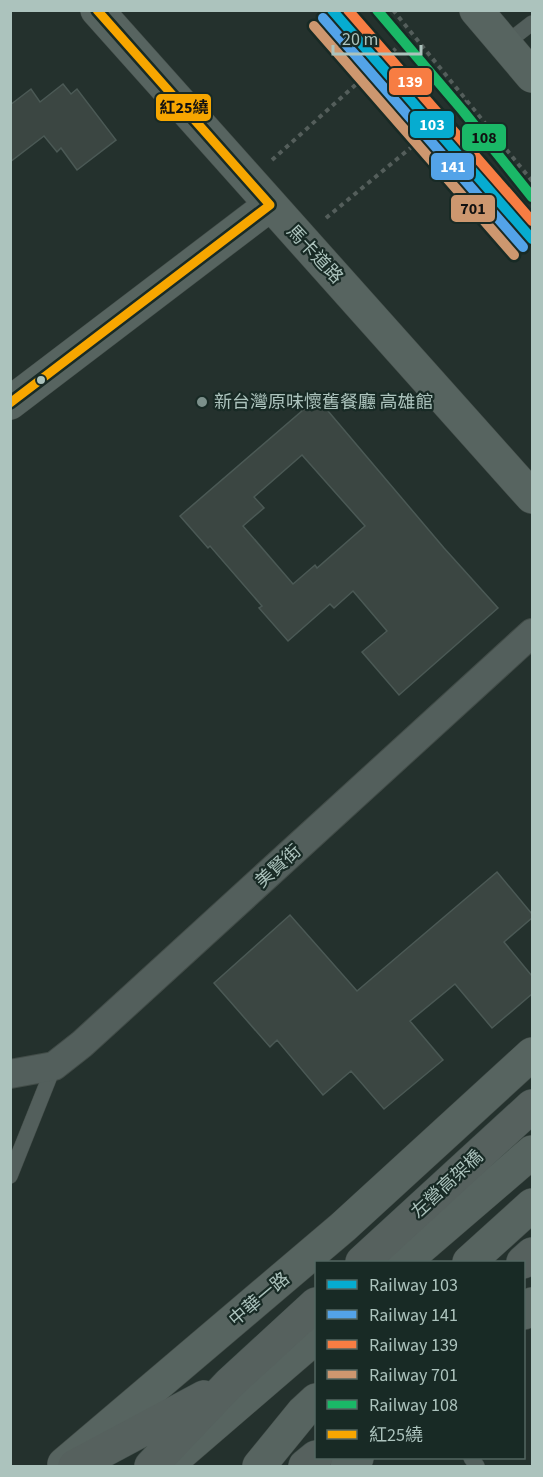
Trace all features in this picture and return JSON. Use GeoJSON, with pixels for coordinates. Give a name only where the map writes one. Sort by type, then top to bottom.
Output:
{"type":"FeatureCollection","features":[{"type":"Feature","properties":{"kind":"main road","name":"左營高架橋"},"geometry":{"type":"LineString","coordinates":[[364,1261],[532,1106]]}},
{"type":"Feature","properties":{"kind":"main road"},"geometry":{"type":"LineString","coordinates":[[151,1467],[229,1384],[315,1305]]}},
{"type":"Feature","properties":{"kind":"main road"},"geometry":{"type":"LineString","coordinates":[[75,1467],[229,1384]]}},
{"type":"Feature","properties":{"kind":"street","name":"馬卡道路"},"geometry":{"type":"LineString","coordinates":[[97,10],[532,497]]}},
{"type":"Feature","properties":{"kind":"street"},"geometry":{"type":"LineString","coordinates":[[476,10],[532,76]]}},
{"type":"Feature","properties":{"kind":"street"},"geometry":{"type":"LineString","coordinates":[[10,403],[270,206]]}},
{"type":"Feature","properties":{"kind":"street","name":"美賢街"},"geometry":{"type":"LineString","coordinates":[[10,1074],[54,1066],[82,1044],[532,633]]}},
{"type":"Feature","properties":{"kind":"street","name":"中華一路"},"geometry":{"type":"LineString","coordinates":[[61,1467],[343,1227],[532,1054]]}},
{"type":"Feature","properties":{"kind":"street"},"geometry":{"type":"LineString","coordinates":[[406,1261],[532,1152]]}},
{"type":"Feature","properties":{"kind":"street"},"geometry":{"type":"LineString","coordinates":[[471,1261],[532,1205]]}},
{"type":"Feature","properties":{"kind":"street"},"geometry":{"type":"LineString","coordinates":[[166,1467],[315,1338]]}},
{"type":"Feature","properties":{"kind":"street"},"geometry":{"type":"LineString","coordinates":[[259,1467],[303,1412],[315,1401]]}},
{"type":"Feature","properties":{"kind":"lane"},"geometry":{"type":"LineString","coordinates":[[505,44],[532,23]]}},
{"type":"Feature","properties":{"kind":"lane"},"geometry":{"type":"LineString","coordinates":[[10,1176],[54,1066]]}},
{"type":"Feature","properties":{"kind":"path"},"geometry":{"type":"LineString","coordinates":[[393,10],[532,182]]}},
{"type":"Feature","properties":{"kind":"path"},"geometry":{"type":"LineString","coordinates":[[271,161],[412,34]]}},
{"type":"Feature","properties":{"kind":"path"},"geometry":{"type":"LineString","coordinates":[[323,221],[467,102]]}},
{"type":"Feature","properties":{"kind":"building"},"geometry":{"type":"Polygon","coordinates":[[[63,84],[71,94],[77,89],[116,140],[77,170],[61,148],[57,152],[44,136],[10,162],[10,105],[31,89],[40,102],[63,84]]]}},
{"type":"Feature","properties":{"kind":"building"},"geometry":{"type":"Polygon","coordinates":[[[317,398],[498,608],[399,695],[362,652],[387,631],[353,591],[334,608],[330,604],[288,641],[259,608],[262,606],[210,546],[208,548],[180,516],[317,398]],[[302,455],[254,497],[264,508],[243,526],[293,584],[315,565],[317,568],[365,526],[302,455]]]}},
{"type":"Feature","properties":{"kind":"building"},"geometry":{"type":"Polygon","coordinates":[[[497,872],[532,914],[532,918],[504,942],[532,976],[532,994],[492,1028],[455,984],[410,1021],[443,1060],[384,1109],[351,1071],[323,1095],[277,1040],[270,1047],[214,983],[290,915],[357,991],[497,872]]]}},
{"type":"Feature","properties":{"kind":"rail line","name":"103"},"geometry":{"type":"LineString","coordinates":[[332,10],[532,239]]}},
{"type":"Feature","properties":{"kind":"rail line","name":"139"},"geometry":{"type":"LineString","coordinates":[[348,10],[532,221]]}},
{"type":"Feature","properties":{"kind":"rail line","name":"108"},"geometry":{"type":"LineString","coordinates":[[377,10],[532,197]]}},
{"type":"Feature","properties":{"kind":"rail line","name":"141"},"geometry":{"type":"LineString","coordinates":[[323,18],[523,247]]}},
{"type":"Feature","properties":{"kind":"rail line","name":"701"},"geometry":{"type":"LineString","coordinates":[[314,26],[514,255]]}},
{"type":"Feature","properties":{"kind":"transit line","name":"紅25繞"},"geometry":{"type":"LineString","coordinates":[[97,10],[270,205]]}},
{"type":"Feature","properties":{"kind":"transit line","name":"紅25繞"},"geometry":{"type":"LineString","coordinates":[[10,403],[270,205]]}},
{"type":"Feature","properties":{"kind":"place","name":"新台灣原味懷舊餐廳 高雄館"},"geometry":{"type":"Point","coordinates":[202,402]}}]}
